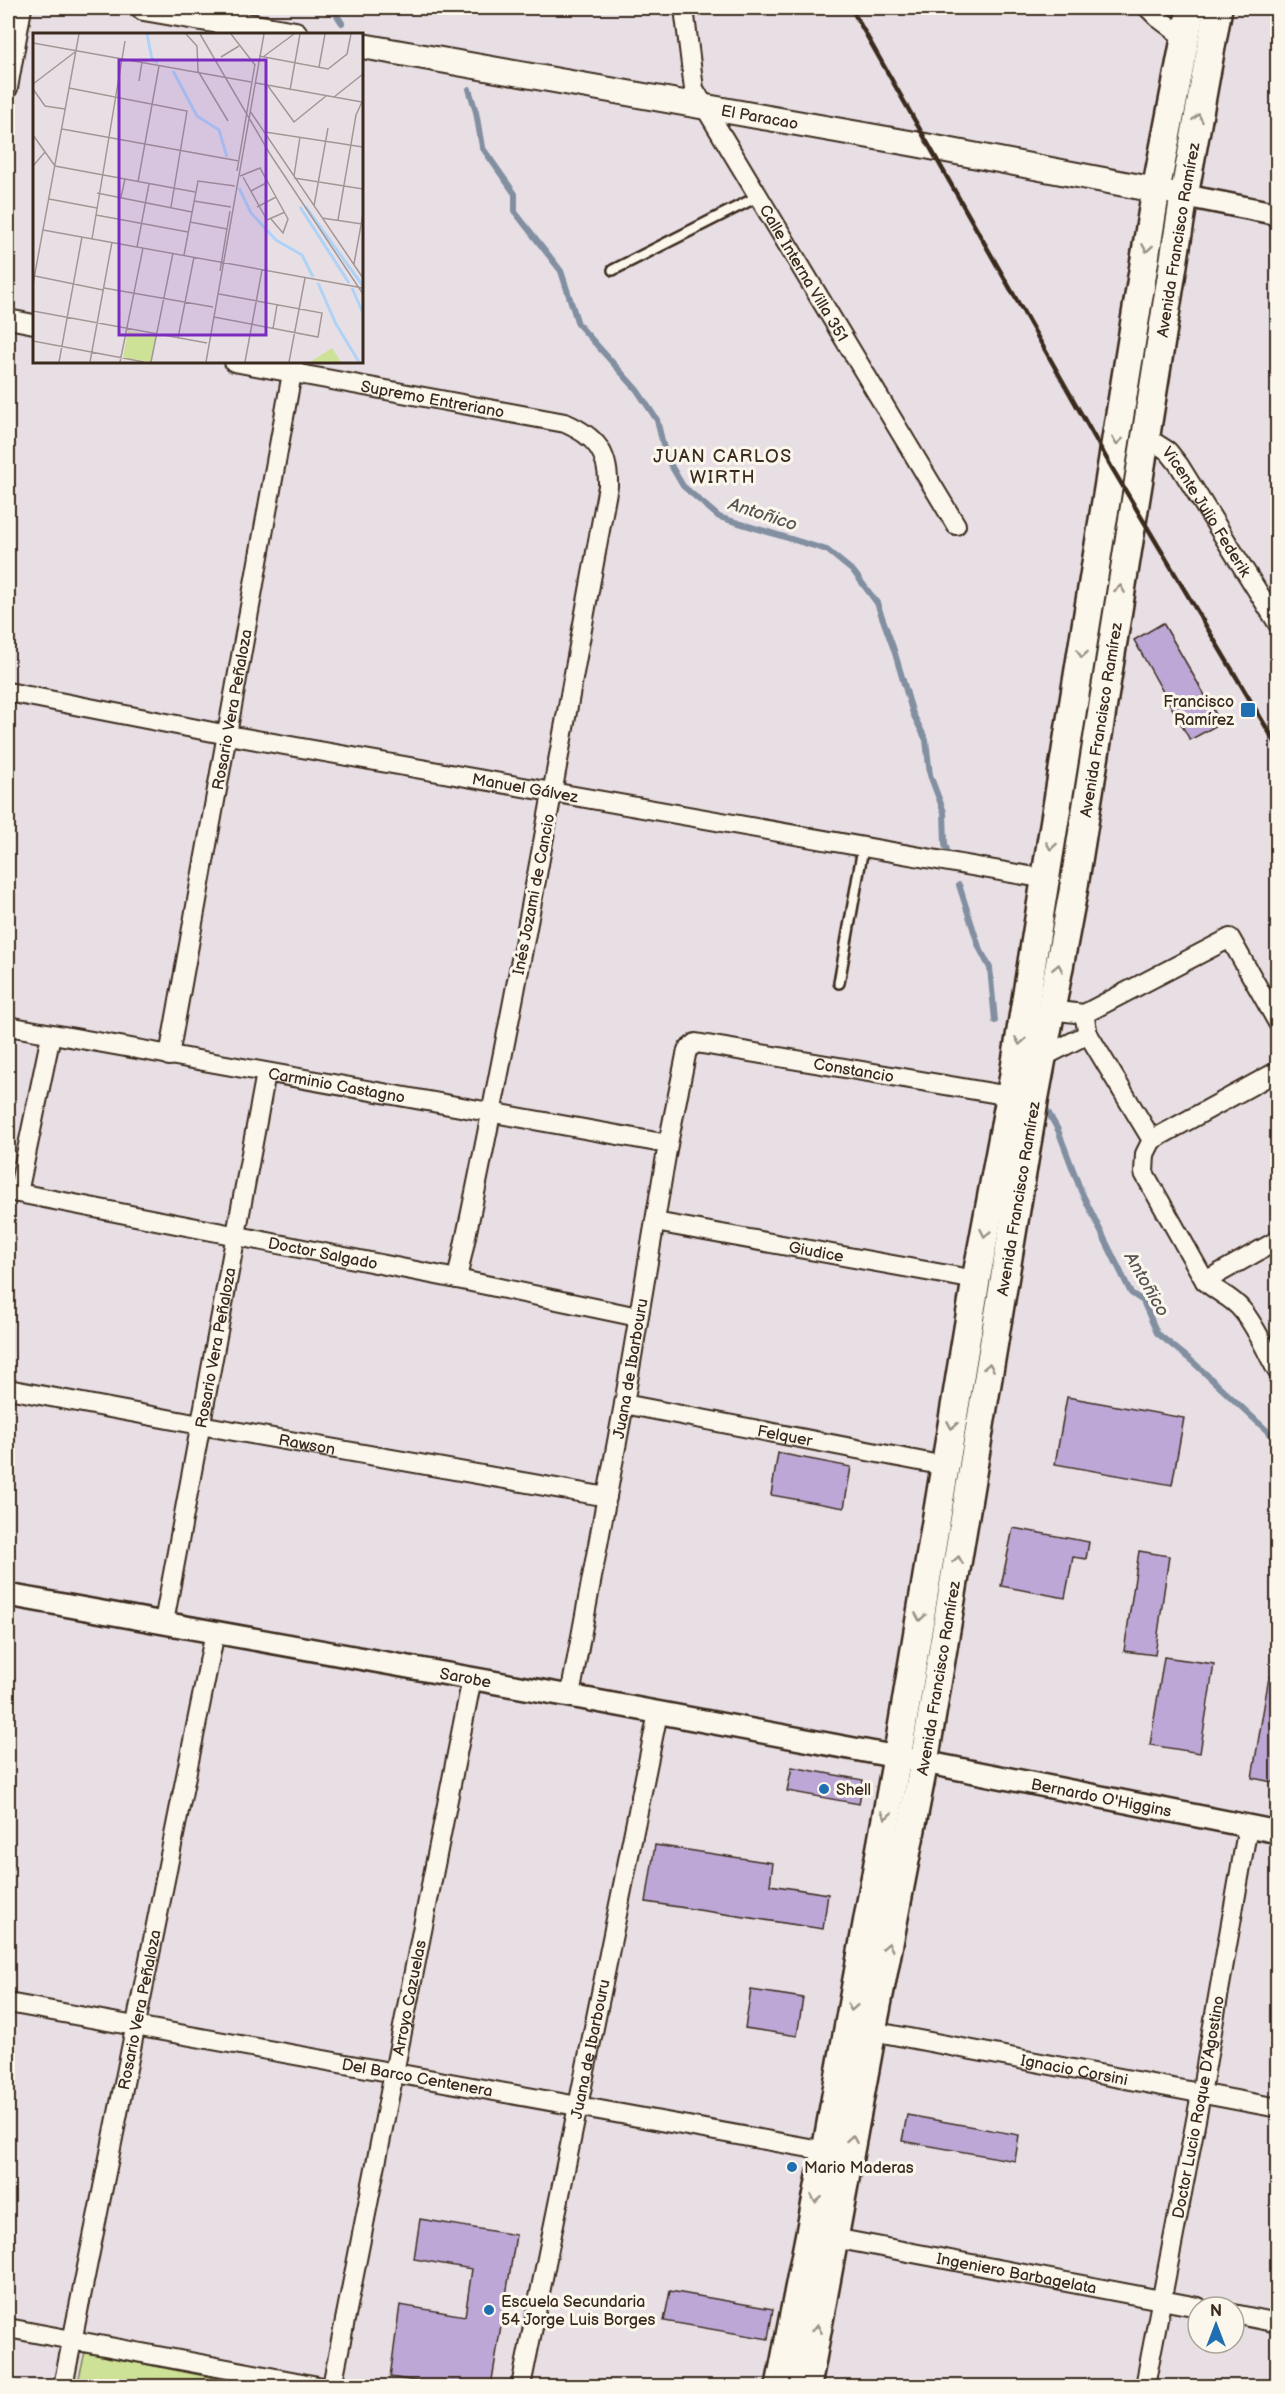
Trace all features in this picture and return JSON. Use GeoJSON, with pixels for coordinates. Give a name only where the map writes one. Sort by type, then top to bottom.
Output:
{"type":"FeatureCollection","features":[{"type":"Feature","properties":{"kind":"main road"},"geometry":{"type":"LineString","coordinates":[[144,8],[200,26],[283,33]]}},
{"type":"Feature","properties":{"kind":"main road","name":"Avenida Francisco Ramírez"},"geometry":{"type":"LineString","coordinates":[[780,2386],[826,2151],[897,1758],[976,1280],[1010,1096],[1046,879],[1156,190],[1191,8]]}},
{"type":"Feature","properties":{"kind":"main road","name":"Avenida Francisco Ramírez"},"geometry":{"type":"LineString","coordinates":[[807,2386],[924,1762],[1041,1058],[1072,892],[1184,196],[1218,8]]}},
{"type":"Feature","properties":{"kind":"main road","name":"El Paracao"},"geometry":{"type":"LineString","coordinates":[[363,46],[922,145],[1156,190]]}},
{"type":"Feature","properties":{"kind":"street"},"geometry":{"type":"LineString","coordinates":[[8,88],[22,8]]}},
{"type":"Feature","properties":{"kind":"street","name":"Calle Interna Villa 351"},"geometry":{"type":"LineString","coordinates":[[684,8],[694,89],[956,525]]}},
{"type":"Feature","properties":{"kind":"street"},"geometry":{"type":"LineString","coordinates":[[1148,8],[1185,38]]}},
{"type":"Feature","properties":{"kind":"street"},"geometry":{"type":"LineString","coordinates":[[1156,190],[1278,214]]}},
{"type":"Feature","properties":{"kind":"street"},"geometry":{"type":"LineString","coordinates":[[8,319],[33,324]]}},
{"type":"Feature","properties":{"kind":"street","name":"Supremo Entreriano"},"geometry":{"type":"LineString","coordinates":[[246,363],[293,367],[565,423],[593,439]]}},
{"type":"Feature","properties":{"kind":"street","name":"Rosario Vera Peñaloza"},"geometry":{"type":"LineString","coordinates":[[169,1056],[293,367]]}},
{"type":"Feature","properties":{"kind":"street","name":"Vicente Julio Federik"},"geometry":{"type":"LineString","coordinates":[[1146,437],[1168,451],[1179,465],[1278,624]]}},
{"type":"Feature","properties":{"kind":"street","name":"Inés Jozami de Cancio"},"geometry":{"type":"LineString","coordinates":[[458,1279],[492,1114],[608,486],[608,468],[593,439]]}},
{"type":"Feature","properties":{"kind":"street","name":"Manuel Gálvez"},"geometry":{"type":"LineString","coordinates":[[8,692],[228,735],[863,849],[1046,879]]}},
{"type":"Feature","properties":{"kind":"street"},"geometry":{"type":"LineString","coordinates":[[1050,1010],[1084,1014],[1230,938],[1278,1023]]}},
{"type":"Feature","properties":{"kind":"street"},"geometry":{"type":"LineString","coordinates":[[1084,1014],[1088,1034],[1152,1140]]}},
{"type":"Feature","properties":{"kind":"street","name":"Carminio Castagno"},"geometry":{"type":"LineString","coordinates":[[8,1026],[668,1144]]}},
{"type":"Feature","properties":{"kind":"street"},"geometry":{"type":"LineString","coordinates":[[1041,1058],[1088,1034]]}},
{"type":"Feature","properties":{"kind":"street"},"geometry":{"type":"LineString","coordinates":[[13,1192],[51,1035]]}},
{"type":"Feature","properties":{"kind":"street","name":"Constancio"},"geometry":{"type":"LineString","coordinates":[[696,1044],[1010,1096]]}},
{"type":"Feature","properties":{"kind":"street","name":"Juana de Ibarbouru"},"geometry":{"type":"LineString","coordinates":[[570,1696],[624,1404],[668,1144],[687,1050],[696,1044]]}},
{"type":"Feature","properties":{"kind":"street"},"geometry":{"type":"LineString","coordinates":[[1278,1071],[1152,1140],[1145,1154],[1144,1173],[1205,1281],[1242,1310],[1278,1372]]}},
{"type":"Feature","properties":{"kind":"street","name":"Rosario Vera Peñaloza"},"geometry":{"type":"LineString","coordinates":[[164,1622],[266,1073]]}},
{"type":"Feature","properties":{"kind":"street","name":"Doctor Salgado"},"geometry":{"type":"LineString","coordinates":[[13,1192],[458,1279],[638,1317]]}},
{"type":"Feature","properties":{"kind":"street","name":"Giudice"},"geometry":{"type":"LineString","coordinates":[[655,1222],[976,1280]]}},
{"type":"Feature","properties":{"kind":"street"},"geometry":{"type":"LineString","coordinates":[[1205,1281],[1278,1240]]}},
{"type":"Feature","properties":{"kind":"street","name":"Rawson"},"geometry":{"type":"LineString","coordinates":[[8,1389],[607,1497]]}},
{"type":"Feature","properties":{"kind":"street","name":"Felquer"},"geometry":{"type":"LineString","coordinates":[[624,1404],[945,1466]]}},
{"type":"Feature","properties":{"kind":"street","name":"Sarobe"},"geometry":{"type":"LineString","coordinates":[[8,1595],[924,1762]]}},
{"type":"Feature","properties":{"kind":"street","name":"Rosario Vera Peñaloza"},"geometry":{"type":"LineString","coordinates":[[63,2386],[215,1632]]}},
{"type":"Feature","properties":{"kind":"street","name":"Arroyo Cazuelas"},"geometry":{"type":"LineString","coordinates":[[332,2386],[472,1678]]}},
{"type":"Feature","properties":{"kind":"street","name":"Juana de Ibarbouru"},"geometry":{"type":"LineString","coordinates":[[521,2386],[658,1713]]}},
{"type":"Feature","properties":{"kind":"street","name":"Bernardo O'Higgins"},"geometry":{"type":"LineString","coordinates":[[924,1762],[1278,1832]]}},
{"type":"Feature","properties":{"kind":"street","name":"Doctor Lucio Roque D’Agostino"},"geometry":{"type":"LineString","coordinates":[[1145,2386],[1201,2094],[1248,1826]]}},
{"type":"Feature","properties":{"kind":"street","name":"Del Barco Centenera"},"geometry":{"type":"LineString","coordinates":[[8,2003],[826,2151]]}},
{"type":"Feature","properties":{"kind":"street","name":"Ignacio Corsini"},"geometry":{"type":"LineString","coordinates":[[872,2031],[1278,2108]]}},
{"type":"Feature","properties":{"kind":"street","name":"Ingeniero Barbagelata"},"geometry":{"type":"LineString","coordinates":[[834,2238],[1186,2305]]}},
{"type":"Feature","properties":{"kind":"street"},"geometry":{"type":"LineString","coordinates":[[1246,2316],[1278,2323]]}},
{"type":"Feature","properties":{"kind":"street"},"geometry":{"type":"LineString","coordinates":[[8,2328],[318,2386]]}},
{"type":"Feature","properties":{"kind":"lane"},"geometry":{"type":"LineString","coordinates":[[613,270],[759,196]]}},
{"type":"Feature","properties":{"kind":"lane"},"geometry":{"type":"LineString","coordinates":[[839,983],[863,849]]}},
{"type":"Feature","properties":{"kind":"green space"},"geometry":{"type":"Polygon","coordinates":[[[85,2352],[254,2386],[77,2386],[85,2352]]]}},
{"type":"Feature","properties":{"kind":"building"},"geometry":{"type":"Polygon","coordinates":[[[1163,623],[1221,723],[1190,740],[1134,640],[1163,623]]]}},
{"type":"Feature","properties":{"kind":"building"},"geometry":{"type":"Polygon","coordinates":[[[1067,1397],[1184,1418],[1172,1485],[1055,1464],[1067,1397]]]}},
{"type":"Feature","properties":{"kind":"building"},"geometry":{"type":"Polygon","coordinates":[[[778,1453],[851,1467],[844,1508],[771,1495],[778,1453]]]}},
{"type":"Feature","properties":{"kind":"building"},"geometry":{"type":"Polygon","coordinates":[[[1013,1528],[1089,1542],[1086,1559],[1073,1557],[1065,1598],[1001,1586],[1013,1528]]]}},
{"type":"Feature","properties":{"kind":"building"},"geometry":{"type":"Polygon","coordinates":[[[1139,1551],[1169,1556],[1155,1655],[1124,1651],[1139,1551]]]}},
{"type":"Feature","properties":{"kind":"building"},"geometry":{"type":"Polygon","coordinates":[[[1164,1657],[1214,1664],[1200,1753],[1150,1745],[1164,1657]]]}},
{"type":"Feature","properties":{"kind":"building"},"geometry":{"type":"Polygon","coordinates":[[[1269,1677],[1278,1678],[1278,1783],[1252,1778],[1269,1677]]]}},
{"type":"Feature","properties":{"kind":"building"},"geometry":{"type":"Polygon","coordinates":[[[792,1767],[863,1780],[859,1804],[787,1791],[792,1767]]]}},
{"type":"Feature","properties":{"kind":"building"},"geometry":{"type":"Polygon","coordinates":[[[655,1845],[773,1863],[770,1885],[828,1894],[823,1929],[646,1902],[655,1845]]]}},
{"type":"Feature","properties":{"kind":"building"},"geometry":{"type":"Polygon","coordinates":[[[751,1990],[803,1998],[797,2036],[745,2028],[751,1990]]]}},
{"type":"Feature","properties":{"kind":"building"},"geometry":{"type":"Polygon","coordinates":[[[907,2115],[1019,2135],[1015,2161],[902,2141],[907,2115]]]}},
{"type":"Feature","properties":{"kind":"building"},"geometry":{"type":"Polygon","coordinates":[[[420,2219],[516,2235],[491,2386],[448,2386],[390,2377],[400,2305],[465,2316],[472,2269],[414,2259],[420,2219]]]}},
{"type":"Feature","properties":{"kind":"building"},"geometry":{"type":"Polygon","coordinates":[[[670,2291],[773,2309],[768,2339],[664,2321],[670,2291]]]}},
{"type":"Feature","properties":{"kind":"waterway","name":"Antoñico"},"geometry":{"type":"LineString","coordinates":[[332,8],[342,23]]}},
{"type":"Feature","properties":{"kind":"waterway","name":"Antoñico"},"geometry":{"type":"LineString","coordinates":[[469,89],[476,112],[482,147],[515,194],[515,212],[561,271],[578,324],[637,390],[657,420],[666,457],[683,486],[719,517],[827,550],[854,572],[877,603],[913,714],[926,740],[930,775],[944,812],[945,844],[948,853]]}},
{"type":"Feature","properties":{"kind":"waterway","name":"Antoñico"},"geometry":{"type":"LineString","coordinates":[[959,885],[979,947],[990,968],[995,1021]]}},
{"type":"Feature","properties":{"kind":"waterway","name":"Antoñico"},"geometry":{"type":"LineString","coordinates":[[1043,1103],[1058,1130],[1081,1191],[1131,1293],[1143,1301],[1157,1333],[1193,1362],[1278,1441]]}},
{"type":"Feature","properties":{"kind":"railway"},"geometry":{"type":"LineString","coordinates":[[851,8],[1112,468],[1278,747]]}},
{"type":"Feature","properties":{"kind":"place","name":"Francisco Ramírez"},"geometry":{"type":"Point","coordinates":[1248,710]}},
{"type":"Feature","properties":{"kind":"place","name":"Shell"},"geometry":{"type":"Point","coordinates":[824,1789]}},
{"type":"Feature","properties":{"kind":"place","name":"Mario Maderas"},"geometry":{"type":"Point","coordinates":[792,2167]}},
{"type":"Feature","properties":{"kind":"place","name":"Escuela Secundaria 54 Jorge Luis Borges"},"geometry":{"type":"Point","coordinates":[489,2310]}},
{"type":"Feature","properties":{"kind":"district","name":"JUAN CARLOS WIRTH"},"geometry":{"type":"Point","coordinates":[723,466]}}]}
